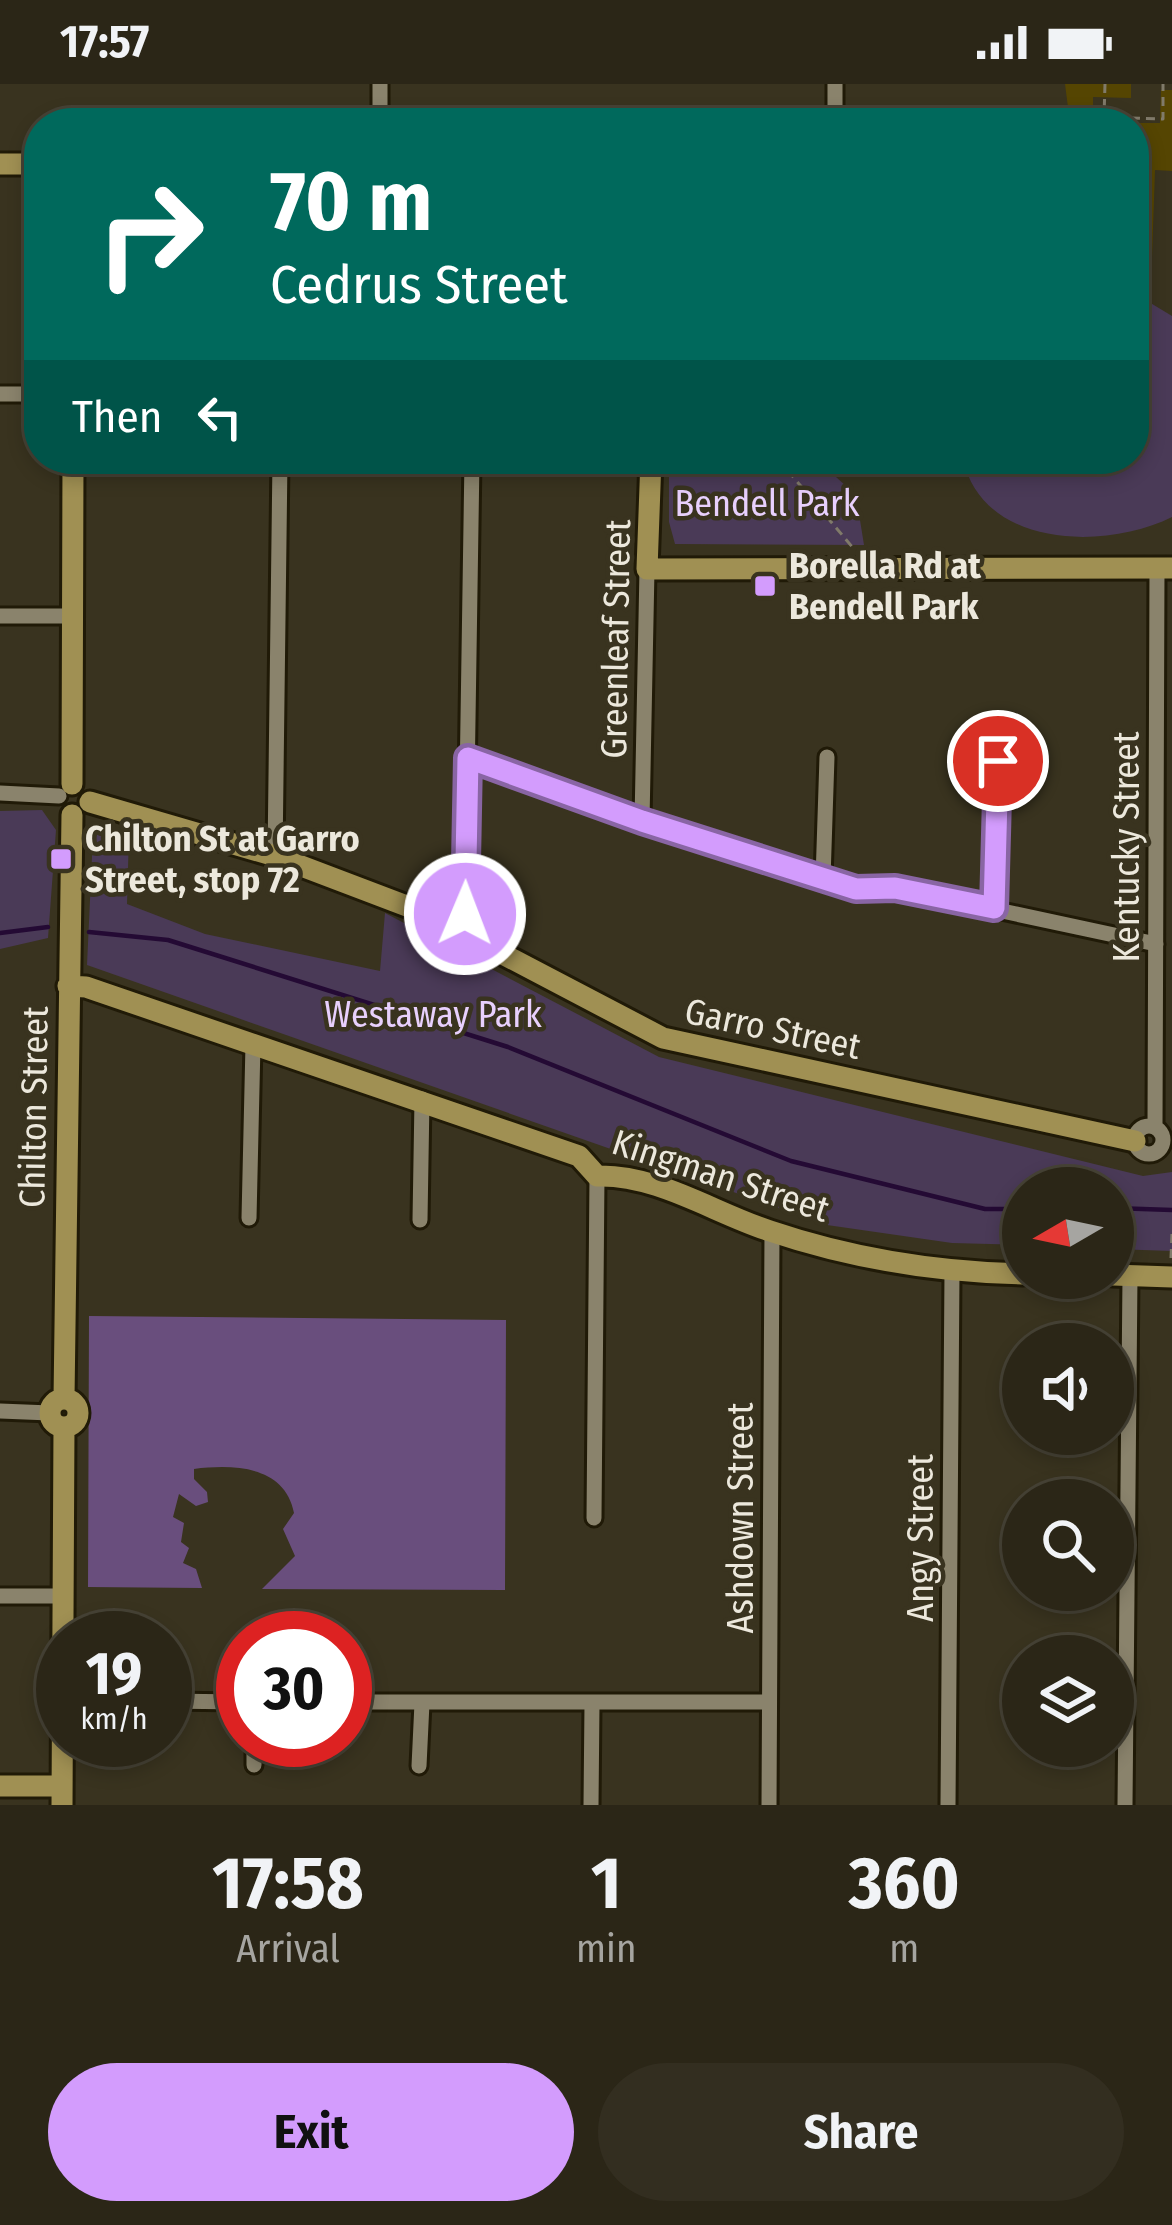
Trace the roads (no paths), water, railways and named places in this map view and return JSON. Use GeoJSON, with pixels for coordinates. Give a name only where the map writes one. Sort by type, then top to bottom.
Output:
{"type":"FeatureCollection","features":[{"type":"Feature","properties":{"kind":"street","name":"Chilton Street"},"geometry":{"type":"LineString","coordinates":[[62,1611],[60,1413],[73,799],[73,474]]}},
{"type":"Feature","properties":{"kind":"street"},"geometry":{"type":"LineString","coordinates":[[275,856],[280,474]]}},
{"type":"Feature","properties":{"kind":"street"},"geometry":{"type":"LineString","coordinates":[[0,793],[73,799],[275,856],[433,916],[465,914],[472,474]]}},
{"type":"Feature","properties":{"kind":"street","name":"Greenleaf Street"},"geometry":{"type":"LineString","coordinates":[[642,821],[650,474]]}},
{"type":"Feature","properties":{"kind":"street"},"geometry":{"type":"LineString","coordinates":[[647,569],[1165,568]]}},
{"type":"Feature","properties":{"kind":"street","name":"Kentucky Street"},"geometry":{"type":"LineString","coordinates":[[1155,1127],[1165,568]]}},
{"type":"Feature","properties":{"kind":"street"},"geometry":{"type":"LineString","coordinates":[[0,616],[74,616]]}},
{"type":"Feature","properties":{"kind":"street"},"geometry":{"type":"LineString","coordinates":[[823,879],[827,757]]}},
{"type":"Feature","properties":{"kind":"street"},"geometry":{"type":"LineString","coordinates":[[468,758],[823,879],[994,908],[1156,944]]}},
{"type":"Feature","properties":{"kind":"street"},"geometry":{"type":"LineString","coordinates":[[994,908],[998,761]]}},
{"type":"Feature","properties":{"kind":"street","name":"Garro Street"},"geometry":{"type":"LineString","coordinates":[[465,914],[476,940],[662,1038],[1135,1141]]}},
{"type":"Feature","properties":{"kind":"street","name":"Kingman Street"},"geometry":{"type":"LineString","coordinates":[[68,986],[422,1099],[579,1156],[597,1176],[627,1175],[772,1232],[952,1272],[1002,1273]]}},
{"type":"Feature","properties":{"kind":"street"},"geometry":{"type":"LineString","coordinates":[[249,1218],[253,1044]]}},
{"type":"Feature","properties":{"kind":"street"},"geometry":{"type":"LineString","coordinates":[[420,1220],[422,1099]]}},
{"type":"Feature","properties":{"kind":"street"},"geometry":{"type":"LineString","coordinates":[[1142,1127],[1155,1127],[1167,1147],[1147,1154],[1135,1141],[1142,1127]]}},
{"type":"Feature","properties":{"kind":"street"},"geometry":{"type":"LineString","coordinates":[[594,1518],[597,1176]]}},
{"type":"Feature","properties":{"kind":"street","name":"Ashdown Street"},"geometry":{"type":"LineString","coordinates":[[769,1805],[772,1232]]}},
{"type":"Feature","properties":{"kind":"street","name":"Angy Street"},"geometry":{"type":"LineString","coordinates":[[948,1805],[952,1272]]}},
{"type":"Feature","properties":{"kind":"street"},"geometry":{"type":"LineString","coordinates":[[1134,1276],[1172,1277]]}},
{"type":"Feature","properties":{"kind":"street"},"geometry":{"type":"LineString","coordinates":[[1121,1299],[1125,1805]]}},
{"type":"Feature","properties":{"kind":"street"},"geometry":{"type":"LineString","coordinates":[[0,1411],[60,1413]]}},
{"type":"Feature","properties":{"kind":"street"},"geometry":{"type":"LineString","coordinates":[[0,1596],[62,1596]]}},
{"type":"Feature","properties":{"kind":"street"},"geometry":{"type":"LineString","coordinates":[[372,1702],[769,1702]]}},
{"type":"Feature","properties":{"kind":"street"},"geometry":{"type":"LineString","coordinates":[[419,1766],[422,1703]]}},
{"type":"Feature","properties":{"kind":"street"},"geometry":{"type":"LineString","coordinates":[[591,1805],[592,1704]]}},
{"type":"Feature","properties":{"kind":"street"},"geometry":{"type":"LineString","coordinates":[[0,1786],[62,1796]]}},
{"type":"Feature","properties":{"kind":"waterway"},"geometry":{"type":"LineString","coordinates":[[0,933],[48,927]]}},
{"type":"Feature","properties":{"kind":"waterway"},"geometry":{"type":"LineString","coordinates":[[89,932],[168,940],[508,1047],[791,1161],[985,1209],[1002,1209]]}},
{"type":"Feature","properties":{"kind":"waterway"},"geometry":{"type":"LineString","coordinates":[[1134,1209],[1172,1210]]}},
{"type":"Feature","properties":{"kind":"place","name":"Borella Rd at Bendell Park"},"geometry":{"type":"Point","coordinates":[765,586]}},
{"type":"Feature","properties":{"kind":"place","name":"Chilton St at Garro Street, stop 72"},"geometry":{"type":"Point","coordinates":[61,859]}},
{"type":"Feature","properties":{"kind":"park label","name":"Bendell Park"},"geometry":{"type":"Point","coordinates":[767,503]}},
{"type":"Feature","properties":{"kind":"park label","name":"Westaway Park"},"geometry":{"type":"Point","coordinates":[433,1014]}}]}
